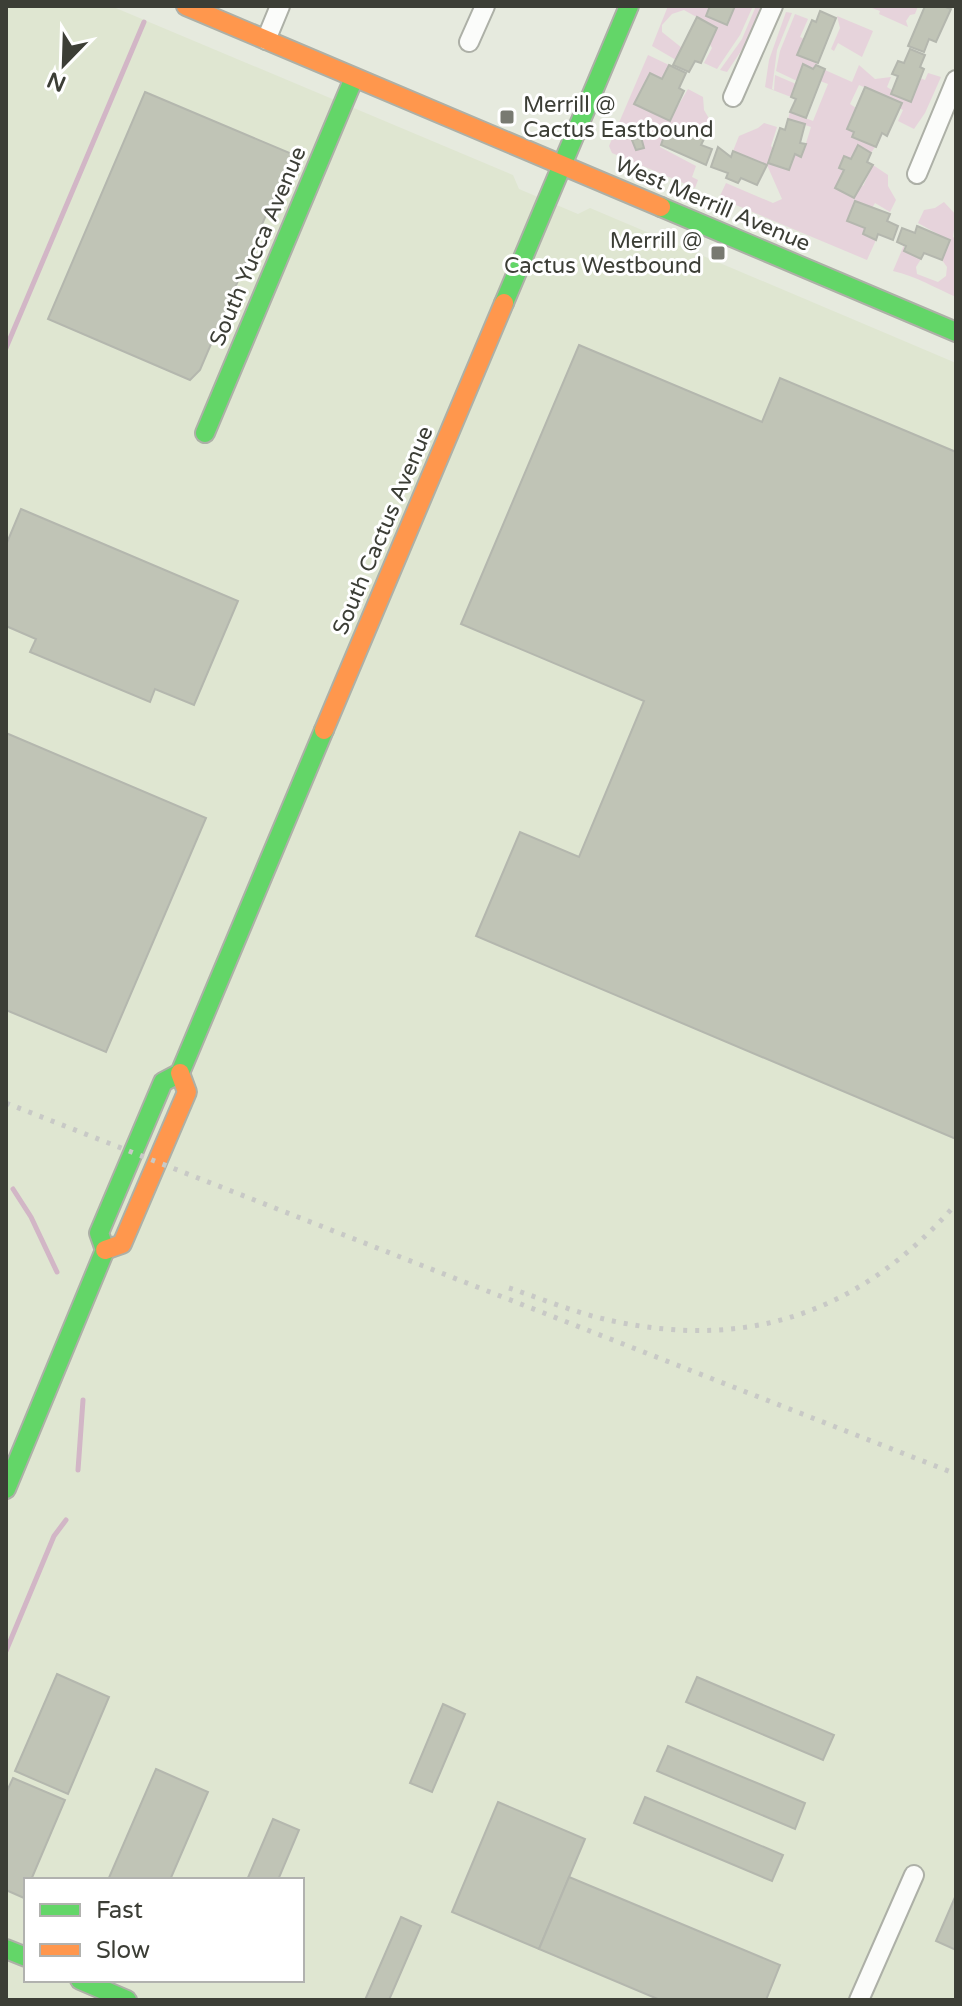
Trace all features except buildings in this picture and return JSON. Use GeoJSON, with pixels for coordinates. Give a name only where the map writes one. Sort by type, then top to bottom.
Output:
{"type":"FeatureCollection","features":[{"type":"Feature","properties":{"kind":"main road","name":"West Merrill Avenue"},"geometry":{"type":"LineString","coordinates":[[186,6],[956,332]]}},
{"type":"Feature","properties":{"kind":"main road","name":"South Cactus Avenue"},"geometry":{"type":"LineString","coordinates":[[6,1489],[105,1250],[99,1233],[163,1082],[180,1073],[629,6]]}},
{"type":"Feature","properties":{"kind":"main road","name":"South Yucca Avenue"},"geometry":{"type":"LineString","coordinates":[[205,433],[354,78]]}},
{"type":"Feature","properties":{"kind":"main road","name":"South Cactus Avenue"},"geometry":{"type":"LineString","coordinates":[[105,1250],[122,1244],[187,1092],[180,1073]]}},
{"type":"Feature","properties":{"kind":"main road"},"geometry":{"type":"LineString","coordinates":[[85,1982],[127,2000]]}},
{"type":"Feature","properties":{"kind":"street"},"geometry":{"type":"LineString","coordinates":[[266,40],[280,6]]}},
{"type":"Feature","properties":{"kind":"street"},"geometry":{"type":"LineString","coordinates":[[469,42],[485,6]]}},
{"type":"Feature","properties":{"kind":"street"},"geometry":{"type":"LineString","coordinates":[[733,97],[773,6]]}},
{"type":"Feature","properties":{"kind":"street"},"geometry":{"type":"LineString","coordinates":[[917,174],[956,80]]}},
{"type":"Feature","properties":{"kind":"street"},"geometry":{"type":"LineString","coordinates":[[859,2000],[914,1875]]}},
{"type":"Feature","properties":{"kind":"shaded area"},"geometry":{"type":"Polygon","coordinates":[[[6,6],[111,6],[513,175],[519,189],[578,214],[590,208],[956,363],[956,2000],[6,2000],[6,6]]]}},
{"type":"Feature","properties":{"kind":"shaded area"},"geometry":{"type":"Polygon","coordinates":[[[668,6],[710,6],[727,25],[734,8],[753,6],[740,35],[717,69],[704,63],[712,48],[709,43],[716,28],[684,10],[672,14],[662,25],[662,32],[682,48],[676,60],[652,46],[668,6]]]}},
{"type":"Feature","properties":{"kind":"shaded area"},"geometry":{"type":"Polygon","coordinates":[[[756,6],[763,6],[747,42],[727,72],[720,70],[742,39],[756,6]]]}},
{"type":"Feature","properties":{"kind":"shaded area"},"geometry":{"type":"Polygon","coordinates":[[[867,6],[918,6],[915,14],[906,21],[908,27],[867,6]]]}},
{"type":"Feature","properties":{"kind":"shaded area"},"geometry":{"type":"Polygon","coordinates":[[[786,12],[792,13],[777,50],[772,89],[775,75],[796,84],[791,97],[765,87],[769,60],[786,12]]]}},
{"type":"Feature","properties":{"kind":"shaded area"},"geometry":{"type":"Polygon","coordinates":[[[795,14],[808,19],[800,37],[804,39],[798,55],[818,63],[813,69],[803,64],[797,81],[776,71],[780,51],[795,14]]]}},
{"type":"Feature","properties":{"kind":"shaded area"},"geometry":{"type":"Polygon","coordinates":[[[837,16],[873,31],[862,57],[838,43],[834,51],[831,49],[840,28],[837,16]]]}},
{"type":"Feature","properties":{"kind":"shaded area"},"geometry":{"type":"Polygon","coordinates":[[[648,55],[669,65],[662,79],[649,73],[634,104],[669,121],[688,89],[703,97],[704,110],[711,122],[706,135],[688,127],[687,132],[668,125],[660,147],[696,166],[692,177],[698,180],[695,188],[612,153],[609,146],[648,55]]]}},
{"type":"Feature","properties":{"kind":"shaded area"},"geometry":{"type":"Polygon","coordinates":[[[859,65],[875,79],[891,77],[887,87],[892,90],[891,94],[910,102],[920,78],[925,80],[928,73],[941,77],[914,129],[898,121],[903,110],[899,108],[901,103],[859,85],[850,104],[856,108],[853,137],[875,147],[871,153],[858,145],[851,159],[844,156],[839,168],[863,186],[873,165],[888,175],[888,186],[896,200],[890,212],[875,203],[872,208],[855,201],[847,221],[865,228],[876,240],[867,260],[719,198],[726,183],[773,203],[782,199],[767,165],[733,151],[739,136],[764,123],[777,127],[771,146],[789,170],[795,154],[802,156],[811,127],[788,119],[790,112],[813,121],[828,84],[820,81],[825,70],[852,82],[859,65]]]}},
{"type":"Feature","properties":{"kind":"shaded area"},"geometry":{"type":"Polygon","coordinates":[[[944,202],[956,215],[953,237],[956,239],[956,297],[893,271],[904,245],[904,251],[921,259],[916,267],[917,274],[938,282],[946,276],[947,267],[942,260],[950,241],[918,223],[924,210],[944,202]]]}},
{"type":"Feature","properties":{"kind":"waterway"},"geometry":{"type":"LineString","coordinates":[[6,348],[144,22]]}},
{"type":"Feature","properties":{"kind":"waterway"},"geometry":{"type":"LineString","coordinates":[[13,1189],[31,1217],[57,1272]]}},
{"type":"Feature","properties":{"kind":"waterway"},"geometry":{"type":"LineString","coordinates":[[78,1470],[83,1400]]}},
{"type":"Feature","properties":{"kind":"waterway"},"geometry":{"type":"LineString","coordinates":[[6,1651],[54,1536],[66,1520]]}},
{"type":"Feature","properties":{"kind":"railway"},"geometry":{"type":"LineString","coordinates":[[6,1103],[956,1474]]}},
{"type":"Feature","properties":{"kind":"railway"},"geometry":{"type":"LineString","coordinates":[[509,1288],[600,1318],[664,1329],[713,1330],[759,1325],[802,1314],[844,1296],[883,1271],[920,1241],[956,1204]]}},
{"type":"Feature","properties":{"kind":"traffic: fast"},"geometry":{"type":"LineString","coordinates":[[504,303],[629,6]]}},
{"type":"Feature","properties":{"kind":"traffic: fast"},"geometry":{"type":"LineString","coordinates":[[205,433],[354,78]]}},
{"type":"Feature","properties":{"kind":"traffic: fast"},"geometry":{"type":"LineString","coordinates":[[661,207],[956,332]]}},
{"type":"Feature","properties":{"kind":"traffic: fast"},"geometry":{"type":"LineString","coordinates":[[6,1489],[105,1250],[99,1233],[163,1082],[180,1073],[324,730]]}},
{"type":"Feature","properties":{"kind":"traffic: fast"},"geometry":{"type":"LineString","coordinates":[[6,1949],[24,1956]]}},
{"type":"Feature","properties":{"kind":"traffic: fast"},"geometry":{"type":"LineString","coordinates":[[85,1982],[127,2000]]}},
{"type":"Feature","properties":{"kind":"traffic: slow"},"geometry":{"type":"LineString","coordinates":[[186,6],[661,207]]}},
{"type":"Feature","properties":{"kind":"traffic: slow"},"geometry":{"type":"LineString","coordinates":[[324,730],[504,303]]}},
{"type":"Feature","properties":{"kind":"traffic: slow"},"geometry":{"type":"LineString","coordinates":[[105,1250],[122,1244],[187,1092],[180,1073]]}},
{"type":"Feature","properties":{"kind":"place","name":"Merrill @ Cactus Eastbound"},"geometry":{"type":"Point","coordinates":[507,117]}},
{"type":"Feature","properties":{"kind":"place","name":"Merrill @ Cactus Westbound"},"geometry":{"type":"Point","coordinates":[718,253]}}]}
